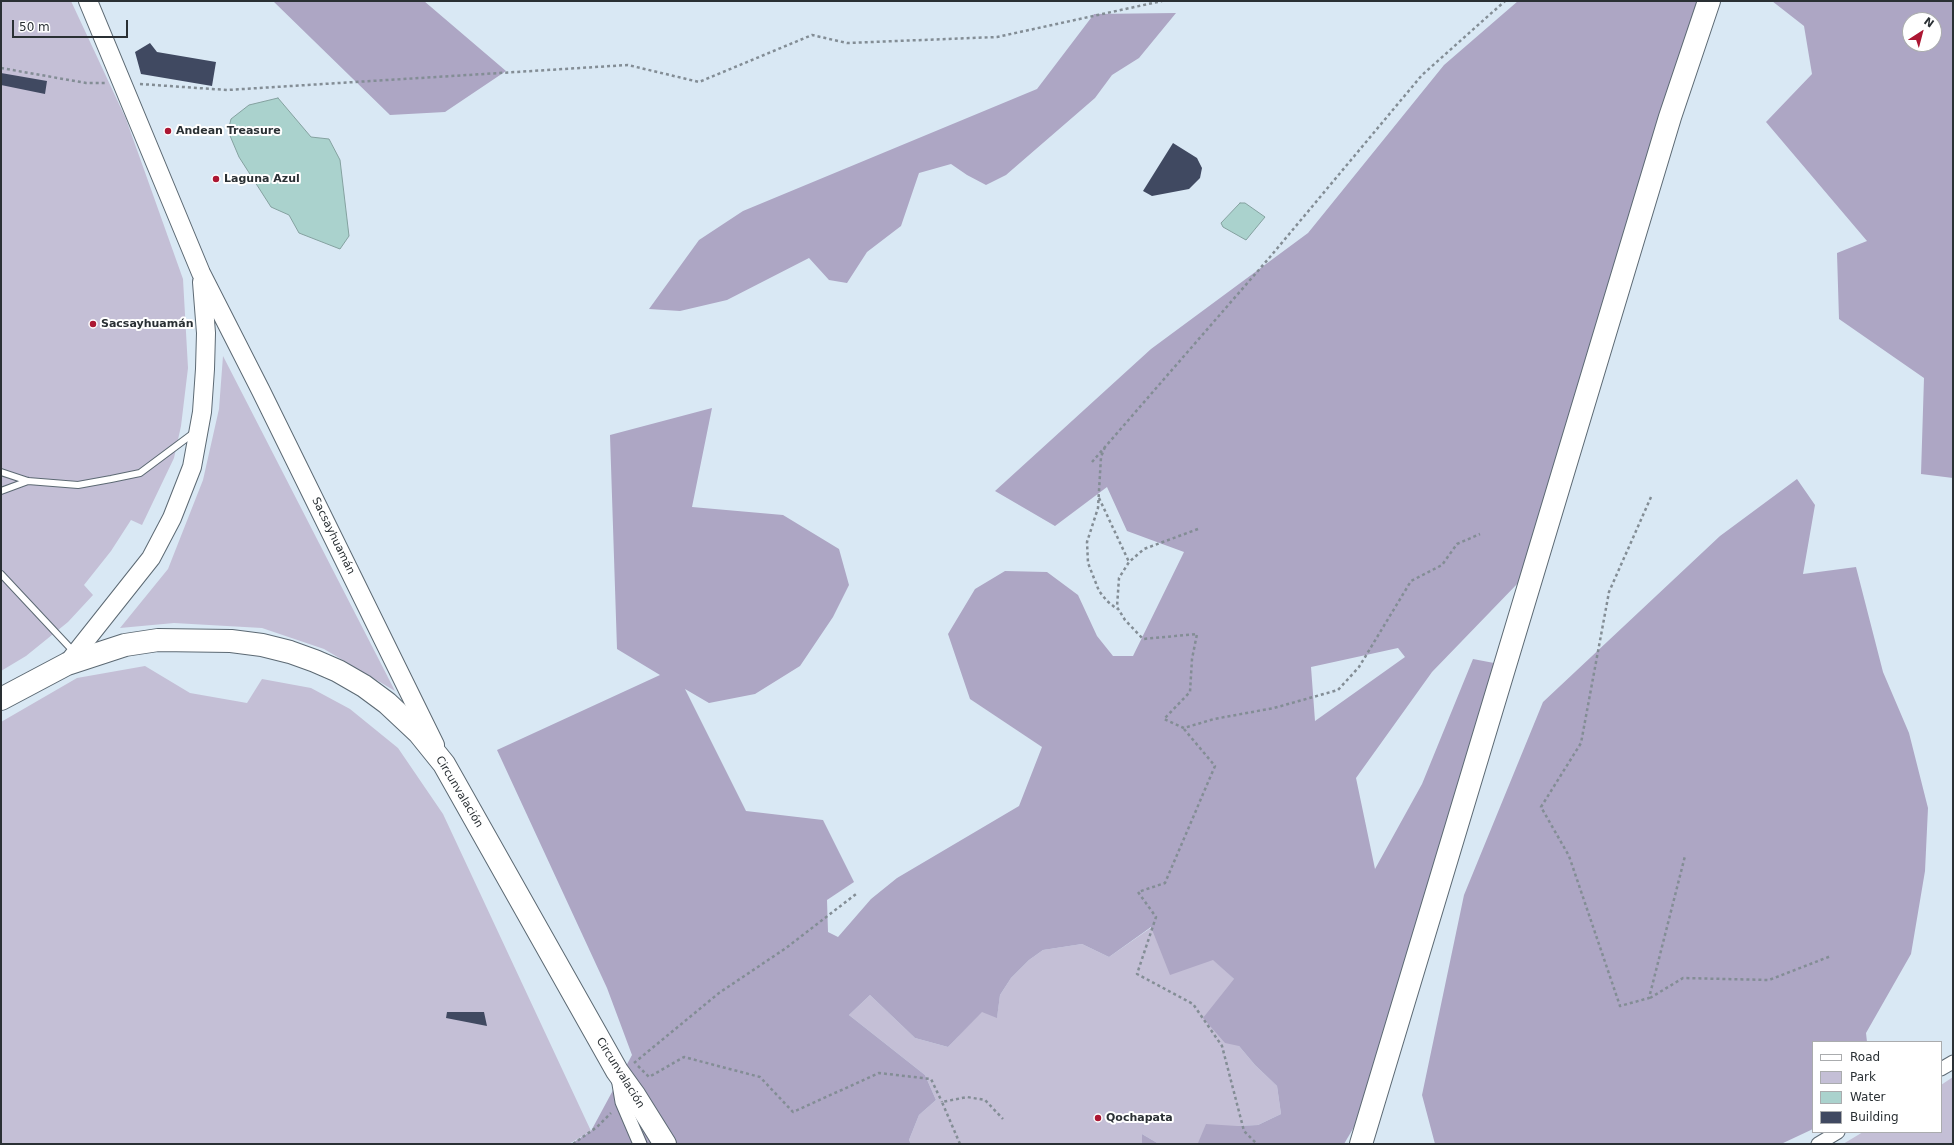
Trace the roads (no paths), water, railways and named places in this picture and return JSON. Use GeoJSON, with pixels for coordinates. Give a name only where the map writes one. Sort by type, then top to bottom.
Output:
{"type":"FeatureCollection","features":[{"type":"Feature","properties":{"kind":"highway"},"geometry":{"type":"LineString","coordinates":[[1361,1144],[1663,139],[1708,1]]}},
{"type":"Feature","properties":{"kind":"highway","name":"Circunvalación"},"geometry":{"type":"LineString","coordinates":[[1,699],[71,659],[125,645],[158,640],[207,640],[262,645],[290,652],[321,664],[338,671],[364,686],[387,703],[419,733],[444,764],[626,1067],[635,1096],[665,1144]]}},
{"type":"Feature","properties":{"kind":"street","name":"Sacsayhuamán"},"geometry":{"type":"LineString","coordinates":[[88,1],[201,273],[262,391],[444,764]]}},
{"type":"Feature","properties":{"kind":"street"},"geometry":{"type":"LineString","coordinates":[[71,659],[151,558],[172,518],[192,467],[202,412],[205,347],[201,273]]}},
{"type":"Feature","properties":{"kind":"street"},"geometry":{"type":"LineString","coordinates":[[1942,1068],[1953,1062]]}},
{"type":"Feature","properties":{"kind":"street"},"geometry":{"type":"LineString","coordinates":[[626,1067],[622,1102],[640,1144]]}},
{"type":"Feature","properties":{"kind":"street"},"geometry":{"type":"LineString","coordinates":[[1818,1144],[1836,1133]]}},
{"type":"Feature","properties":{"kind":"lane"},"geometry":{"type":"LineString","coordinates":[[1,472],[28,481],[78,485],[140,473],[199,429]]}},
{"type":"Feature","properties":{"kind":"lane"},"geometry":{"type":"LineString","coordinates":[[1,491],[28,481]]}},
{"type":"Feature","properties":{"kind":"lane"},"geometry":{"type":"LineString","coordinates":[[1,574],[71,659]]}},
{"type":"Feature","properties":{"kind":"water"},"geometry":{"type":"Polygon","coordinates":[[[278,98],[311,137],[329,139],[340,160],[349,236],[340,249],[299,233],[289,215],[271,207],[239,157],[228,131],[231,119],[249,105],[278,98]]]}},
{"type":"Feature","properties":{"kind":"water"},"geometry":{"type":"Polygon","coordinates":[[[1240,203],[1245,203],[1265,217],[1246,240],[1223,227],[1221,223],[1240,203]]]}},
{"type":"Feature","properties":{"kind":"place","name":"Andean Treasure"},"geometry":{"type":"Point","coordinates":[168,131]}},
{"type":"Feature","properties":{"kind":"place","name":"Laguna Azul"},"geometry":{"type":"Point","coordinates":[216,179]}},
{"type":"Feature","properties":{"kind":"place","name":"Sacsayhuamán"},"geometry":{"type":"Point","coordinates":[93,324]}},
{"type":"Feature","properties":{"kind":"place","name":"Qochapata"},"geometry":{"type":"Point","coordinates":[1098,1118]}}]}
